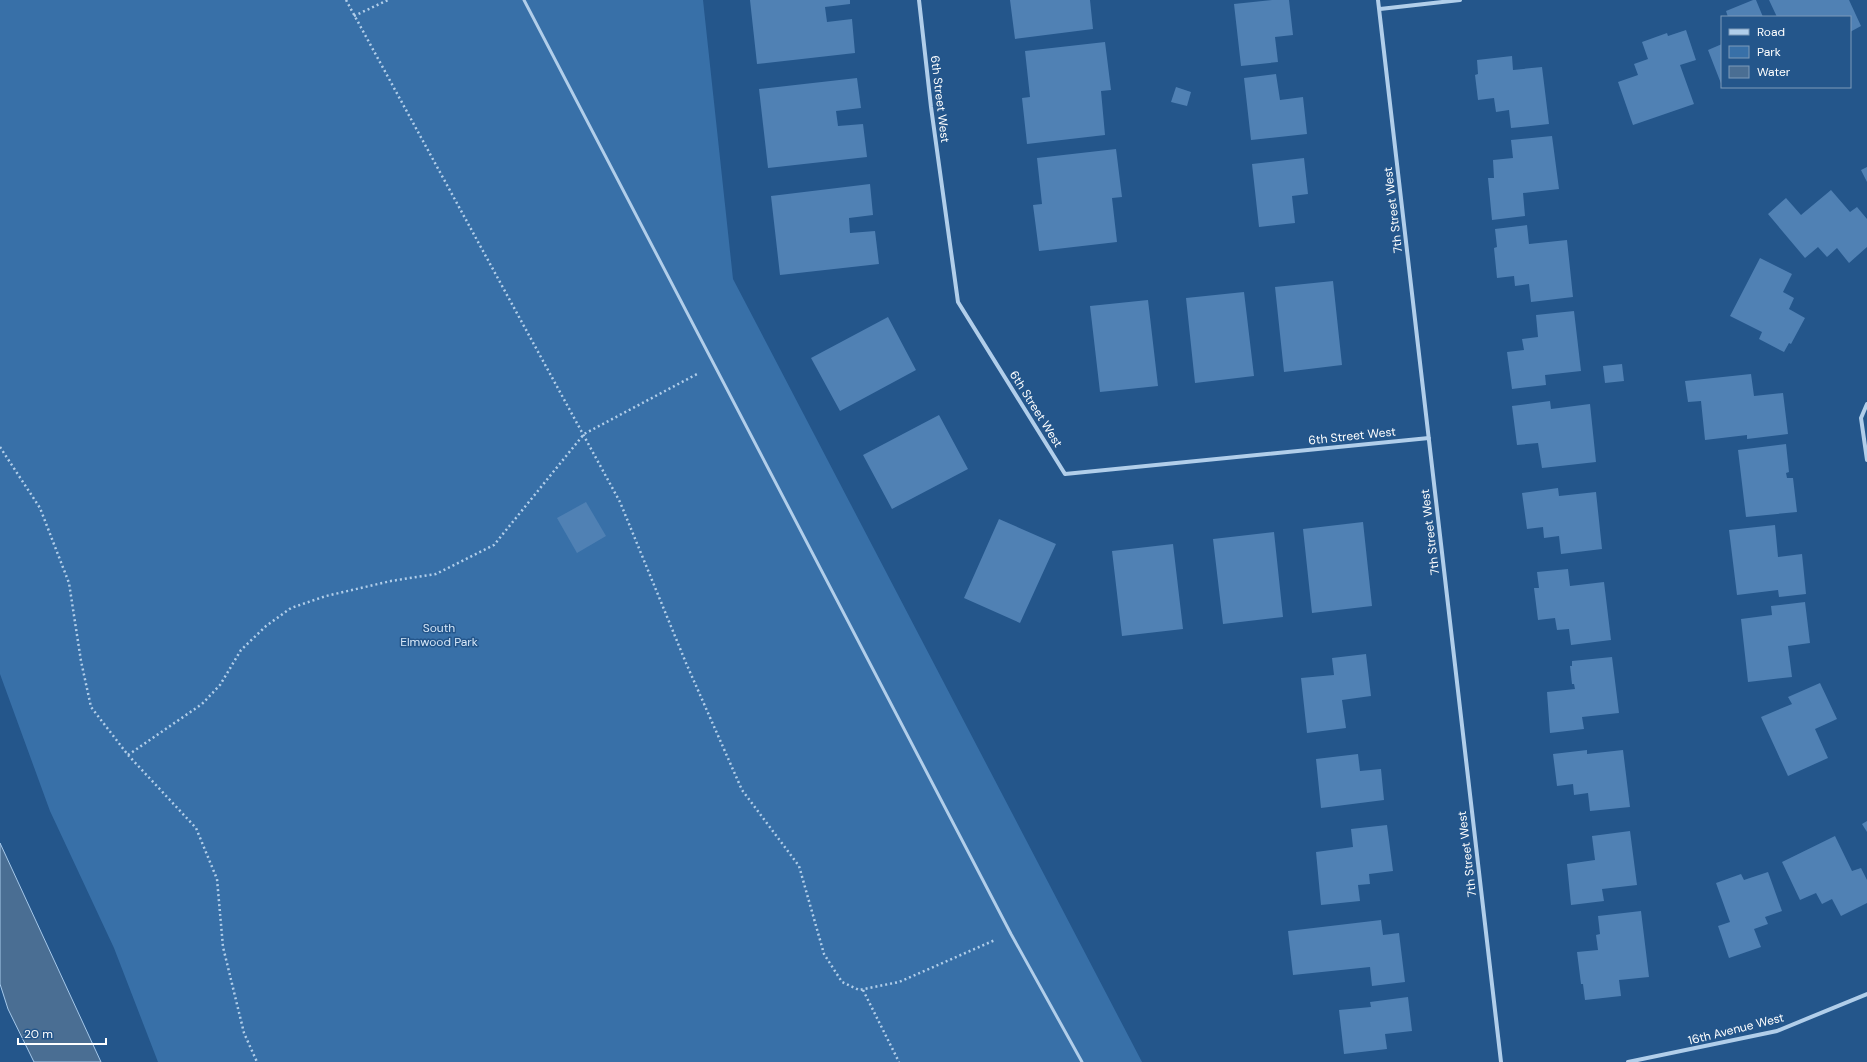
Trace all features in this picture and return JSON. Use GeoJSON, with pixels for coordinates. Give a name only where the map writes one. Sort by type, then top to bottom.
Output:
{"type":"FeatureCollection","features":[{"type":"Feature","properties":{"kind":"street","name":"6th Street West"},"geometry":{"type":"LineString","coordinates":[[919,0],[931,107],[958,302],[1065,474],[1429,438]]}},
{"type":"Feature","properties":{"kind":"street","name":"7th Street West"},"geometry":{"type":"LineString","coordinates":[[1378,0],[1501,1062]]}},
{"type":"Feature","properties":{"kind":"street"},"geometry":{"type":"LineString","coordinates":[[1380,10],[1460,0]]}},
{"type":"Feature","properties":{"kind":"street"},"geometry":{"type":"LineString","coordinates":[[1867,404],[1861,418],[1867,460]]}},
{"type":"Feature","properties":{"kind":"street","name":"16th Avenue West"},"geometry":{"type":"LineString","coordinates":[[1628,1062],[1778,1031],[1867,994]]}},
{"type":"Feature","properties":{"kind":"lane"},"geometry":{"type":"LineString","coordinates":[[524,0],[1011,934],[1082,1062]]}},
{"type":"Feature","properties":{"kind":"path"},"geometry":{"type":"LineString","coordinates":[[346,0],[620,502],[686,663],[742,790],[799,866],[824,954],[842,982],[860,990],[900,982],[1011,934]]}},
{"type":"Feature","properties":{"kind":"path"},"geometry":{"type":"LineString","coordinates":[[354,16],[388,0]]}},
{"type":"Feature","properties":{"kind":"path"},"geometry":{"type":"LineString","coordinates":[[128,755],[202,704],[220,684],[241,650],[266,626],[291,608],[333,594],[391,581],[436,574],[494,545],[584,434],[713,365]]}},
{"type":"Feature","properties":{"kind":"path"},"geometry":{"type":"LineString","coordinates":[[0,447],[40,508],[69,583],[91,707],[128,755],[196,828],[217,879],[223,947],[244,1033],[257,1062]]}},
{"type":"Feature","properties":{"kind":"path"},"geometry":{"type":"LineString","coordinates":[[863,990],[899,1062]]}},
{"type":"Feature","properties":{"kind":"green space","name":"South Elmwood Park"},"geometry":{"type":"Polygon","coordinates":[[[0,0],[703,0],[733,279],[1142,1062],[158,1062],[114,948],[50,811],[0,674],[0,0]]]}},
{"type":"Feature","properties":{"kind":"water"},"geometry":{"type":"Polygon","coordinates":[[[0,843],[101,1062],[34,1062],[8,1009],[0,984],[0,843]]]}},
{"type":"Feature","properties":{"kind":"building"},"geometry":{"type":"Polygon","coordinates":[[[750,0],[850,0],[850,4],[825,7],[827,22],[852,19],[855,53],[757,64],[750,0]]]}},
{"type":"Feature","properties":{"kind":"building"},"geometry":{"type":"Polygon","coordinates":[[[1010,0],[1090,0],[1093,29],[1015,39],[1010,0]]]}},
{"type":"Feature","properties":{"kind":"building"},"geometry":{"type":"Polygon","coordinates":[[[1272,0],[1289,0],[1293,35],[1275,37],[1278,62],[1241,66],[1234,4],[1272,0]]]}},
{"type":"Feature","properties":{"kind":"building"},"geometry":{"type":"Polygon","coordinates":[[[1756,0],[1763,16],[1728,16],[1726,11],[1756,0]]]}},
{"type":"Feature","properties":{"kind":"building"},"geometry":{"type":"Polygon","coordinates":[[[1769,0],[1849,0],[1861,26],[1851,31],[1851,16],[1777,16],[1769,0]]]}},
{"type":"Feature","properties":{"kind":"building"},"geometry":{"type":"Polygon","coordinates":[[[1686,30],[1696,60],[1680,65],[1694,104],[1633,125],[1618,82],[1638,75],[1634,64],[1648,59],[1642,42],[1667,33],[1668,36],[1686,30]]]}},
{"type":"Feature","properties":{"kind":"building"},"geometry":{"type":"Polygon","coordinates":[[[1105,42],[1111,90],[1101,91],[1105,135],[1027,144],[1022,98],[1030,97],[1025,51],[1105,42]]]}},
{"type":"Feature","properties":{"kind":"building"},"geometry":{"type":"Polygon","coordinates":[[[1721,44],[1721,83],[1708,50],[1721,44]]]}},
{"type":"Feature","properties":{"kind":"building"},"geometry":{"type":"Polygon","coordinates":[[[1512,56],[1513,70],[1542,67],[1549,124],[1511,128],[1509,110],[1496,112],[1494,98],[1478,100],[1475,75],[1478,74],[1477,60],[1512,56]]]}},
{"type":"Feature","properties":{"kind":"building"},"geometry":{"type":"Polygon","coordinates":[[[1276,74],[1280,100],[1303,97],[1307,134],[1251,140],[1244,78],[1276,74]]]}},
{"type":"Feature","properties":{"kind":"building"},"geometry":{"type":"Polygon","coordinates":[[[857,78],[861,108],[836,111],[838,126],[863,124],[867,157],[768,168],[759,89],[857,78]]]}},
{"type":"Feature","properties":{"kind":"building"},"geometry":{"type":"Polygon","coordinates":[[[1176,87],[1191,92],[1187,106],[1171,102],[1176,87]]]}},
{"type":"Feature","properties":{"kind":"building"},"geometry":{"type":"Polygon","coordinates":[[[1552,136],[1559,189],[1523,193],[1525,216],[1492,220],[1488,178],[1494,178],[1493,160],[1513,158],[1511,140],[1552,136]]]}},
{"type":"Feature","properties":{"kind":"building"},"geometry":{"type":"Polygon","coordinates":[[[1116,149],[1122,197],[1112,198],[1117,242],[1039,251],[1033,205],[1042,204],[1037,158],[1116,149]]]}},
{"type":"Feature","properties":{"kind":"building"},"geometry":{"type":"Polygon","coordinates":[[[1304,158],[1308,194],[1292,196],[1295,223],[1259,227],[1252,164],[1304,158]]]}},
{"type":"Feature","properties":{"kind":"building"},"geometry":{"type":"Polygon","coordinates":[[[1867,167],[1867,182],[1861,170],[1867,167]]]}},
{"type":"Feature","properties":{"kind":"building"},"geometry":{"type":"Polygon","coordinates":[[[870,184],[873,215],[849,218],[850,233],[875,231],[879,264],[780,275],[771,196],[870,184]]]}},
{"type":"Feature","properties":{"kind":"building"},"geometry":{"type":"Polygon","coordinates":[[[1831,190],[1850,212],[1857,207],[1867,219],[1867,247],[1849,263],[1837,248],[1827,257],[1818,247],[1805,258],[1768,214],[1786,198],[1801,215],[1831,190]]]}},
{"type":"Feature","properties":{"kind":"building"},"geometry":{"type":"Polygon","coordinates":[[[1527,225],[1529,244],[1567,240],[1573,297],[1531,302],[1529,284],[1515,286],[1514,276],[1497,278],[1494,248],[1497,247],[1495,229],[1527,225]]]}},
{"type":"Feature","properties":{"kind":"building"},"geometry":{"type":"Polygon","coordinates":[[[1760,258],[1792,274],[1783,292],[1794,298],[1789,309],[1805,318],[1791,344],[1789,343],[1784,352],[1759,339],[1762,332],[1730,316],[1760,258]]]}},
{"type":"Feature","properties":{"kind":"building"},"geometry":{"type":"Polygon","coordinates":[[[1333,281],[1342,365],[1284,372],[1275,287],[1333,281]]]}},
{"type":"Feature","properties":{"kind":"building"},"geometry":{"type":"Polygon","coordinates":[[[1244,292],[1254,376],[1195,383],[1186,298],[1244,292]]]}},
{"type":"Feature","properties":{"kind":"building"},"geometry":{"type":"Polygon","coordinates":[[[1148,300],[1158,386],[1100,392],[1090,306],[1148,300]]]}},
{"type":"Feature","properties":{"kind":"building"},"geometry":{"type":"Polygon","coordinates":[[[1574,311],[1581,371],[1545,375],[1546,385],[1512,389],[1507,352],[1524,350],[1522,339],[1538,337],[1536,315],[1574,311]]]}},
{"type":"Feature","properties":{"kind":"building"},"geometry":{"type":"Polygon","coordinates":[[[888,317],[916,370],[840,411],[811,358],[888,317]]]}},
{"type":"Feature","properties":{"kind":"building"},"geometry":{"type":"Polygon","coordinates":[[[1622,364],[1624,381],[1605,383],[1603,366],[1622,364]]]}},
{"type":"Feature","properties":{"kind":"building"},"geometry":{"type":"Polygon","coordinates":[[[1751,374],[1754,396],[1783,393],[1788,434],[1747,439],[1747,435],[1705,440],[1701,401],[1688,402],[1685,381],[1751,374]]]}},
{"type":"Feature","properties":{"kind":"building"},"geometry":{"type":"Polygon","coordinates":[[[1550,401],[1551,409],[1590,404],[1596,462],[1542,468],[1538,443],[1517,445],[1512,406],[1550,401]]]}},
{"type":"Feature","properties":{"kind":"building"},"geometry":{"type":"Polygon","coordinates":[[[939,415],[968,469],[892,509],[863,455],[939,415]]]}},
{"type":"Feature","properties":{"kind":"building"},"geometry":{"type":"Polygon","coordinates":[[[1786,444],[1789,472],[1786,473],[1787,478],[1793,478],[1797,512],[1746,517],[1738,450],[1786,444]]]}},
{"type":"Feature","properties":{"kind":"building"},"geometry":{"type":"Polygon","coordinates":[[[1558,488],[1559,496],[1596,492],[1602,549],[1561,554],[1559,536],[1544,538],[1543,527],[1527,529],[1522,493],[1558,488]]]}},
{"type":"Feature","properties":{"kind":"building"},"geometry":{"type":"Polygon","coordinates":[[[586,502],[606,536],[577,553],[557,518],[586,502]]]}},
{"type":"Feature","properties":{"kind":"building"},"geometry":{"type":"Polygon","coordinates":[[[999,519],[1056,544],[1020,623],[964,598],[999,519]]]}},
{"type":"Feature","properties":{"kind":"building"},"geometry":{"type":"Polygon","coordinates":[[[1363,522],[1372,606],[1312,613],[1303,529],[1363,522]]]}},
{"type":"Feature","properties":{"kind":"building"},"geometry":{"type":"Polygon","coordinates":[[[1775,525],[1778,557],[1802,554],[1806,594],[1779,597],[1778,590],[1737,595],[1729,530],[1775,525]]]}},
{"type":"Feature","properties":{"kind":"building"},"geometry":{"type":"Polygon","coordinates":[[[1274,532],[1283,617],[1223,624],[1213,539],[1274,532]]]}},
{"type":"Feature","properties":{"kind":"building"},"geometry":{"type":"Polygon","coordinates":[[[1173,544],[1183,629],[1122,636],[1112,551],[1173,544]]]}},
{"type":"Feature","properties":{"kind":"building"},"geometry":{"type":"Polygon","coordinates":[[[1568,569],[1570,586],[1604,582],[1611,640],[1571,645],[1569,629],[1557,630],[1555,618],[1538,620],[1534,588],[1539,588],[1537,572],[1568,569]]]}},
{"type":"Feature","properties":{"kind":"building"},"geometry":{"type":"Polygon","coordinates":[[[1805,602],[1810,643],[1788,646],[1792,677],[1748,682],[1741,619],[1772,615],[1771,606],[1805,602]]]}},
{"type":"Feature","properties":{"kind":"building"},"geometry":{"type":"Polygon","coordinates":[[[1366,654],[1371,696],[1342,700],[1346,728],[1307,733],[1301,678],[1334,675],[1332,658],[1366,654]]]}},
{"type":"Feature","properties":{"kind":"building"},"geometry":{"type":"Polygon","coordinates":[[[1612,657],[1619,713],[1582,717],[1584,729],[1550,733],[1547,692],[1575,689],[1574,684],[1572,684],[1570,666],[1572,666],[1572,661],[1612,657]]]}},
{"type":"Feature","properties":{"kind":"building"},"geometry":{"type":"Polygon","coordinates":[[[1820,683],[1837,719],[1815,729],[1828,758],[1788,776],[1761,717],[1792,704],[1788,697],[1820,683]]]}},
{"type":"Feature","properties":{"kind":"building"},"geometry":{"type":"Polygon","coordinates":[[[1587,750],[1587,754],[1623,750],[1630,807],[1590,811],[1588,793],[1574,795],[1573,784],[1557,786],[1553,754],[1587,750]]]}},
{"type":"Feature","properties":{"kind":"building"},"geometry":{"type":"Polygon","coordinates":[[[1358,754],[1360,771],[1381,769],[1384,800],[1321,808],[1316,759],[1358,754]]]}},
{"type":"Feature","properties":{"kind":"building"},"geometry":{"type":"Polygon","coordinates":[[[1867,821],[1867,832],[1862,824],[1867,821]]]}},
{"type":"Feature","properties":{"kind":"building"},"geometry":{"type":"Polygon","coordinates":[[[1387,825],[1393,871],[1369,874],[1370,884],[1358,885],[1360,901],[1321,905],[1316,852],[1353,847],[1351,829],[1387,825]]]}},
{"type":"Feature","properties":{"kind":"building"},"geometry":{"type":"Polygon","coordinates":[[[1630,831],[1637,885],[1602,889],[1604,901],[1571,905],[1567,864],[1595,860],[1592,836],[1630,831]]]}},
{"type":"Feature","properties":{"kind":"building"},"geometry":{"type":"Polygon","coordinates":[[[1835,836],[1852,871],[1861,868],[1867,880],[1867,903],[1841,916],[1832,899],[1822,904],[1816,893],[1800,900],[1782,862],[1835,836]]]}},
{"type":"Feature","properties":{"kind":"building"},"geometry":{"type":"Polygon","coordinates":[[[1768,872],[1782,911],[1765,917],[1768,924],[1754,929],[1761,947],[1729,958],[1718,926],[1730,922],[1716,883],[1741,874],[1744,880],[1768,872]]]}},
{"type":"Feature","properties":{"kind":"building"},"geometry":{"type":"Polygon","coordinates":[[[1641,911],[1649,977],[1619,980],[1621,996],[1585,1000],[1583,984],[1581,984],[1577,952],[1598,950],[1596,935],[1600,934],[1598,916],[1641,911]]]}},
{"type":"Feature","properties":{"kind":"building"},"geometry":{"type":"Polygon","coordinates":[[[1381,920],[1383,935],[1399,933],[1405,982],[1372,986],[1370,967],[1293,975],[1288,931],[1381,920]]]}},
{"type":"Feature","properties":{"kind":"building"},"geometry":{"type":"Polygon","coordinates":[[[1408,997],[1412,1031],[1385,1034],[1387,1049],[1344,1054],[1339,1010],[1371,1007],[1370,1002],[1408,997]]]}}]}
